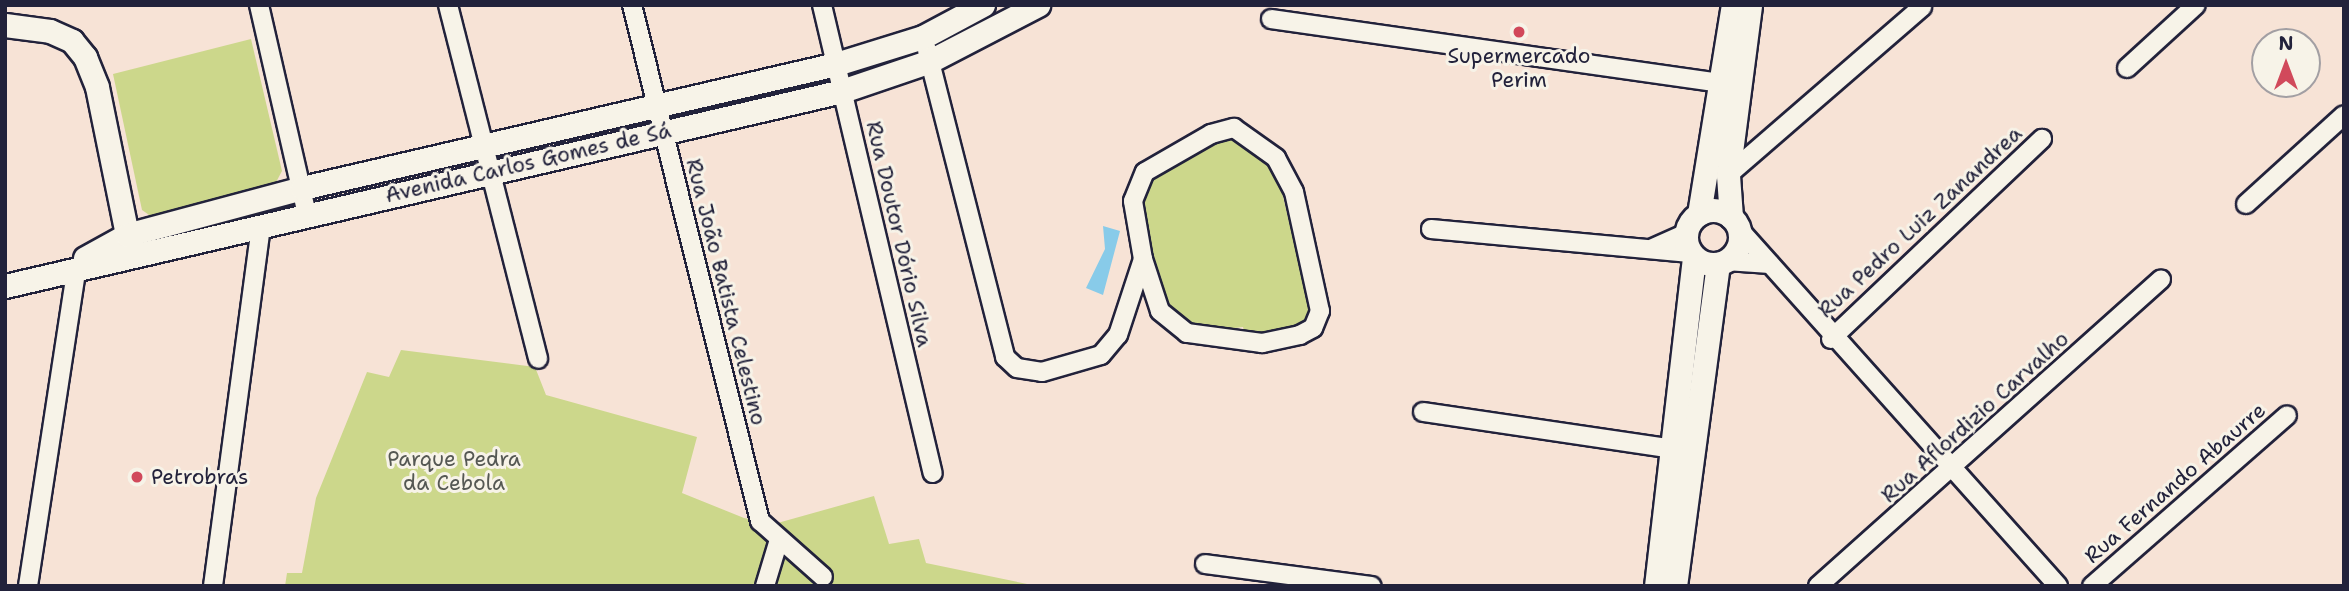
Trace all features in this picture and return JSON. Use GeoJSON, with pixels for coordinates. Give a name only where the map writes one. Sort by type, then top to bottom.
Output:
{"type":"FeatureCollection","features":[{"type":"Feature","properties":{"kind":"street"},"geometry":{"type":"LineString","coordinates":[[259,5],[307,215]]}},
{"type":"Feature","properties":{"kind":"street"},"geometry":{"type":"LineString","coordinates":[[448,5],[538,359]]}},
{"type":"Feature","properties":{"kind":"street","name":"Rua João Batista Celestino"},"geometry":{"type":"LineString","coordinates":[[632,5],[750,490],[760,521],[778,543],[823,577]]}},
{"type":"Feature","properties":{"kind":"street","name":"Rua Doutor Dório Silva"},"geometry":{"type":"LineString","coordinates":[[822,5],[933,473]]}},
{"type":"Feature","properties":{"kind":"street","name":"Avenida Carlos Gomes de Sá"},"geometry":{"type":"LineString","coordinates":[[5,286],[76,272],[490,171],[923,37],[983,5]]}},
{"type":"Feature","properties":{"kind":"street","name":"Avenida Carlos Gomes de Sá"},"geometry":{"type":"LineString","coordinates":[[5,279],[76,262],[127,235],[302,188],[483,145],[842,91],[930,61],[1012,12],[1038,5]]}},
{"type":"Feature","properties":{"kind":"street"},"geometry":{"type":"LineString","coordinates":[[1675,586],[1690,248],[1699,214],[1733,5]]}},
{"type":"Feature","properties":{"kind":"street"},"geometry":{"type":"LineString","coordinates":[[1656,586],[1722,262],[1738,247],[1728,175],[1750,5]]}},
{"type":"Feature","properties":{"kind":"street"},"geometry":{"type":"LineString","coordinates":[[2127,68],[2196,5]]}},
{"type":"Feature","properties":{"kind":"street"},"geometry":{"type":"LineString","coordinates":[[1728,175],[1922,7]]}},
{"type":"Feature","properties":{"kind":"street"},"geometry":{"type":"LineString","coordinates":[[1271,19],[1721,83]]}},
{"type":"Feature","properties":{"kind":"street"},"geometry":{"type":"LineString","coordinates":[[10,27],[72,41],[85,57],[97,87],[127,235]]}},
{"type":"Feature","properties":{"kind":"street"},"geometry":{"type":"LineString","coordinates":[[923,37],[1005,358],[1017,368],[1042,372],[1101,355],[1118,335],[1143,259],[1133,201],[1145,172],[1211,134],[1234,128],[1254,138],[1287,173],[1319,321],[1300,335],[1262,343],[1187,333],[1160,311],[1143,259]]}},
{"type":"Feature","properties":{"kind":"street"},"geometry":{"type":"LineString","coordinates":[[2246,204],[2344,115]]}},
{"type":"Feature","properties":{"kind":"street","name":"Rua Pedro Luiz Zanandrea"},"geometry":{"type":"LineString","coordinates":[[1831,339],[2042,139]]}},
{"type":"Feature","properties":{"kind":"street"},"geometry":{"type":"LineString","coordinates":[[1699,214],[1715,210],[1735,223],[1831,339],[2058,586]]}},
{"type":"Feature","properties":{"kind":"street"},"geometry":{"type":"LineString","coordinates":[[213,586],[261,226]]}},
{"type":"Feature","properties":{"kind":"street"},"geometry":{"type":"LineString","coordinates":[[1431,229],[1632,252],[1690,248],[1722,262],[1770,264]]}},
{"type":"Feature","properties":{"kind":"street"},"geometry":{"type":"LineString","coordinates":[[28,586],[76,272]]}},
{"type":"Feature","properties":{"kind":"street","name":"Rua Aflordizio Carvalho"},"geometry":{"type":"LineString","coordinates":[[1818,586],[1952,471],[2161,279]]}},
{"type":"Feature","properties":{"kind":"street"},"geometry":{"type":"LineString","coordinates":[[1423,412],[1681,459]]}},
{"type":"Feature","properties":{"kind":"street","name":"Rua Fernando Abaurre"},"geometry":{"type":"LineString","coordinates":[[2092,586],[2287,415]]}},
{"type":"Feature","properties":{"kind":"street"},"geometry":{"type":"LineString","coordinates":[[765,586],[778,543]]}},
{"type":"Feature","properties":{"kind":"street"},"geometry":{"type":"LineString","coordinates":[[1205,564],[1372,586]]}},
{"type":"Feature","properties":{"kind":"green space"},"geometry":{"type":"Polygon","coordinates":[[[251,39],[282,171],[274,186],[152,217],[142,210],[113,74],[251,39]]]}},
{"type":"Feature","properties":{"kind":"green space"},"geometry":{"type":"Polygon","coordinates":[[[1235,132],[1276,167],[1312,318],[1306,327],[1246,340],[1243,327],[1200,332],[1170,321],[1137,199],[1143,185],[1235,132]]]}},
{"type":"Feature","properties":{"kind":"green space","name":"Parque Pedra da Cebola"},"geometry":{"type":"Polygon","coordinates":[[[401,350],[535,367],[546,395],[697,437],[682,493],[744,518],[774,524],[874,496],[889,544],[919,539],[926,563],[1037,586],[285,586],[287,573],[302,573],[316,498],[367,372],[389,377],[401,350]]]}},
{"type":"Feature","properties":{"kind":"water"},"geometry":{"type":"Polygon","coordinates":[[[1103,226],[1120,231],[1103,295],[1086,288],[1105,249],[1103,226]]]}},
{"type":"Feature","properties":{"kind":"place","name":"Supermercado Perim"},"geometry":{"type":"Point","coordinates":[1519,32]}},
{"type":"Feature","properties":{"kind":"place","name":"Petrobras"},"geometry":{"type":"Point","coordinates":[137,477]}}]}
